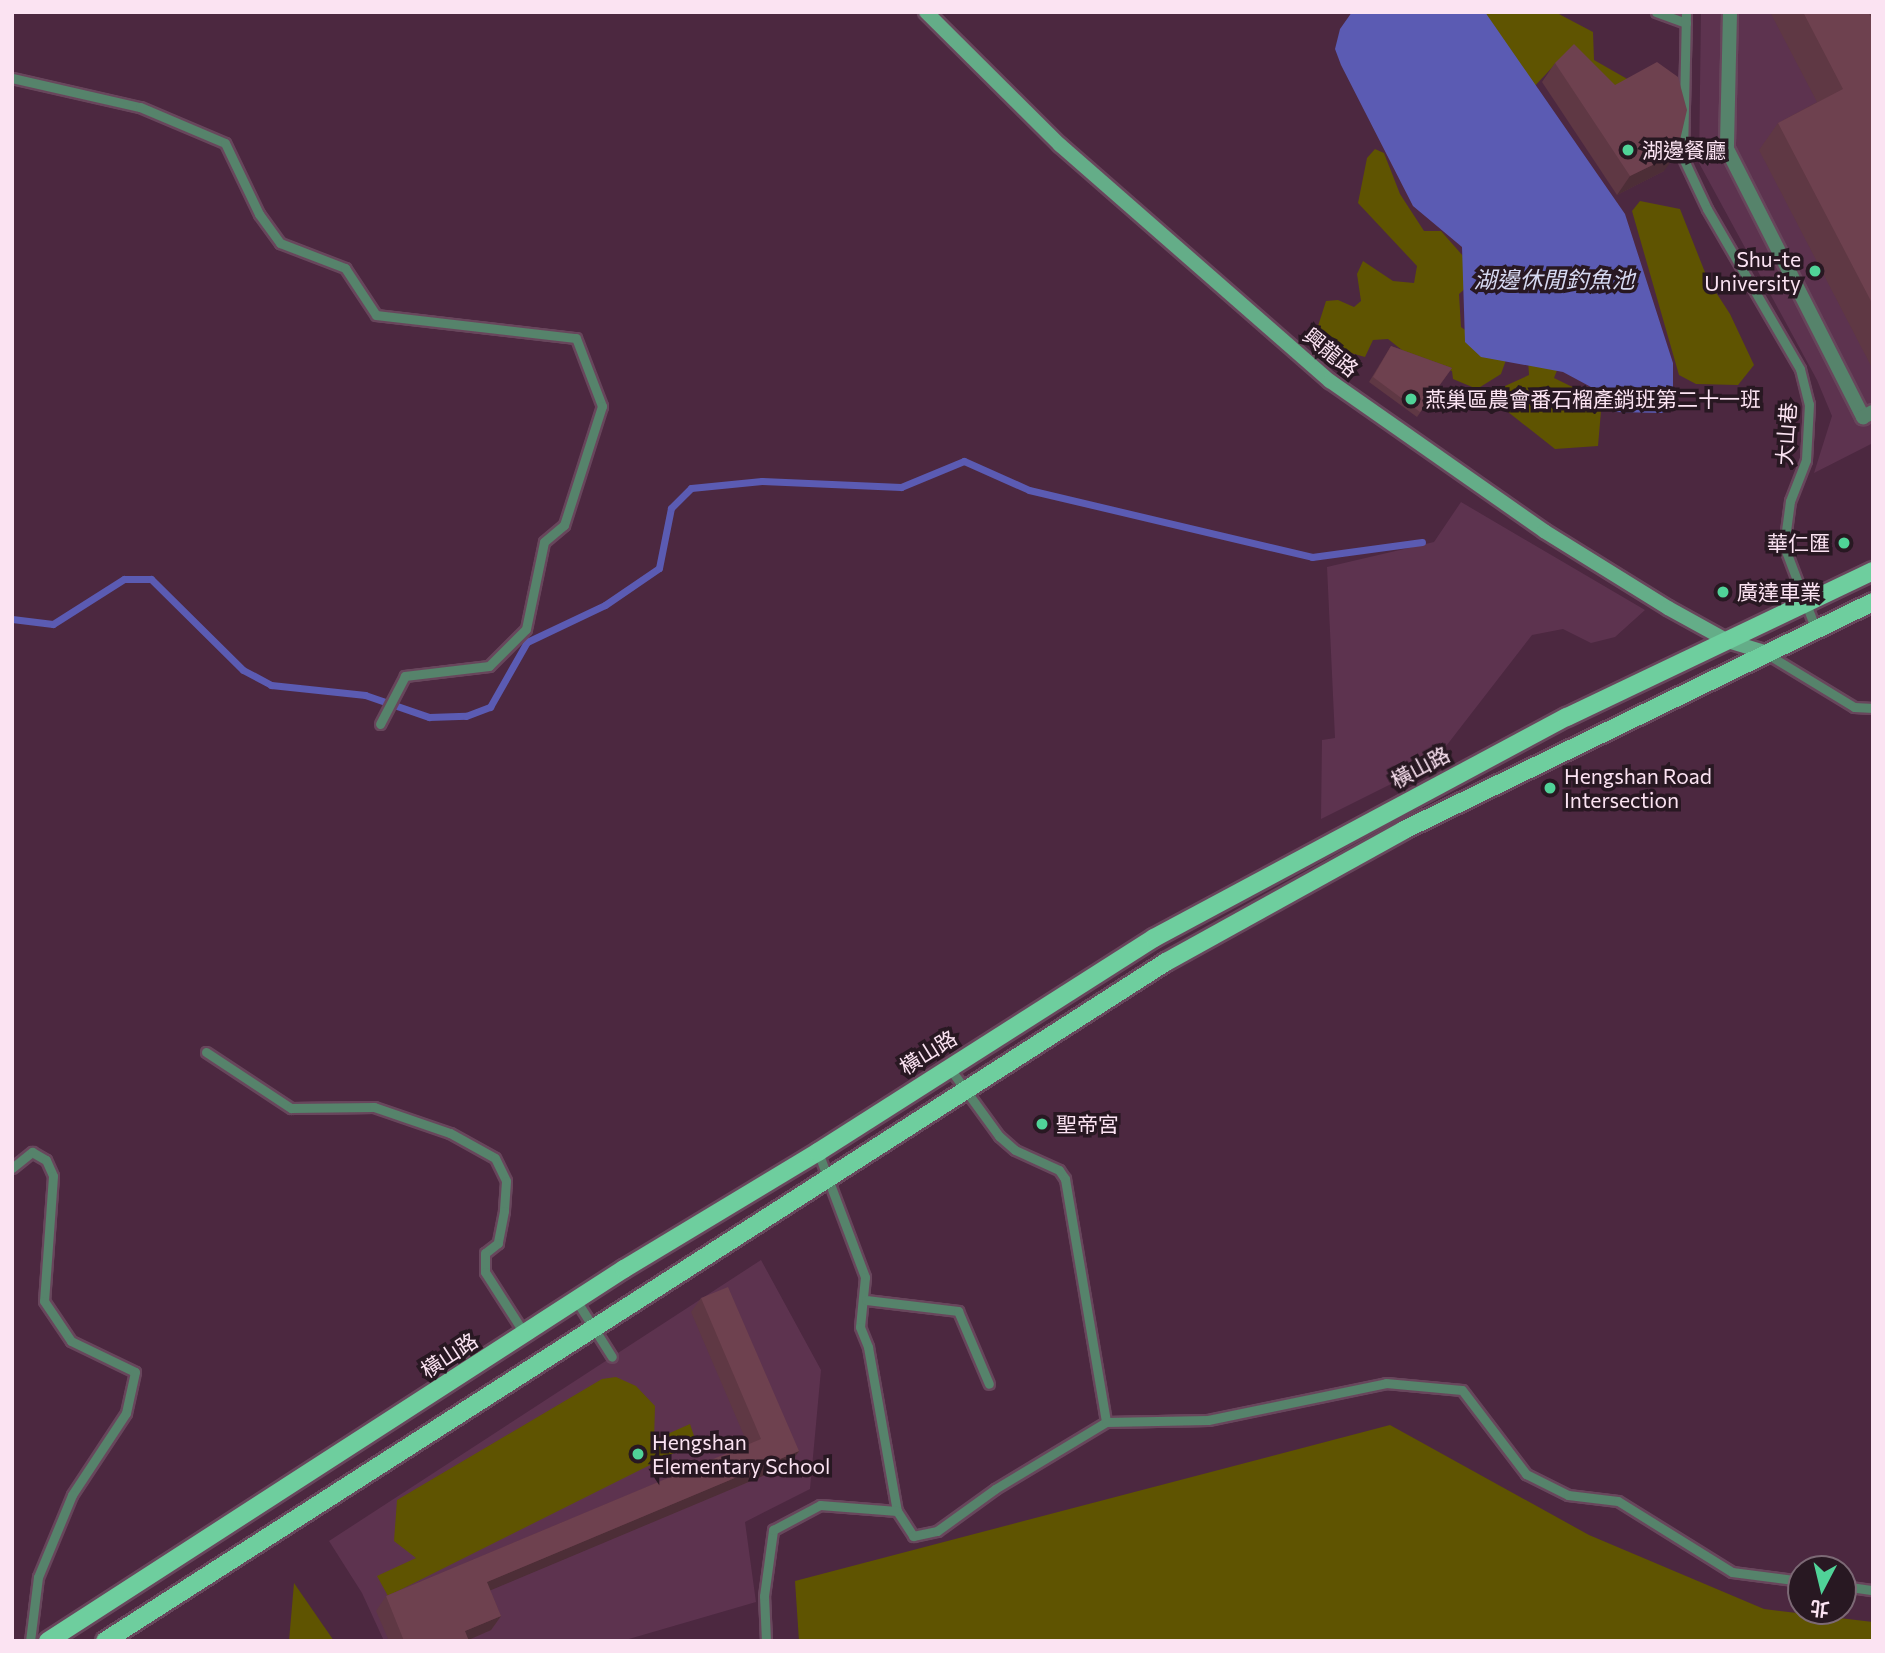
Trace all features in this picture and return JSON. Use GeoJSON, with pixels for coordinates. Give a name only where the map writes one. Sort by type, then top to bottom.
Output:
{"type":"FeatureCollection","features":[{"type":"Feature","properties":{"kind":"main road","name":"橫山路"},"geometry":{"type":"LineString","coordinates":[[48,1641],[524,1333],[818,1152],[948,1066],[1154,938],[1381,814],[1728,640],[1873,571]]}},
{"type":"Feature","properties":{"kind":"main road"},"geometry":{"type":"LineString","coordinates":[[105,1641],[1166,962],[1392,837],[1763,652],[1873,602]]}},
{"type":"Feature","properties":{"kind":"street","name":"興龍路"},"geometry":{"type":"LineString","coordinates":[[926,12],[1060,145],[1330,381],[1544,531],[1728,640],[1763,652]]}},
{"type":"Feature","properties":{"kind":"street"},"geometry":{"type":"LineString","coordinates":[[1730,12],[1727,149],[1863,417],[1873,412]]}},
{"type":"Feature","properties":{"kind":"lane"},"geometry":{"type":"LineString","coordinates":[[1656,12],[1686,23]]}},
{"type":"Feature","properties":{"kind":"lane","name":"大山巷"},"geometry":{"type":"LineString","coordinates":[[1686,12],[1684,158],[1690,177],[1800,369],[1809,404],[1806,460],[1790,501],[1784,545],[1804,605],[1816,630]]}},
{"type":"Feature","properties":{"kind":"lane"},"geometry":{"type":"LineString","coordinates":[[12,78],[140,107],[225,143],[259,214],[280,243],[345,268],[376,315],[576,338],[602,407],[564,525],[544,542],[526,629],[489,666],[405,676],[380,724]]}},
{"type":"Feature","properties":{"kind":"lane"},"geometry":{"type":"LineString","coordinates":[[1763,652],[1854,707],[1873,708]]}},
{"type":"Feature","properties":{"kind":"lane"},"geometry":{"type":"LineString","coordinates":[[206,1052],[291,1108],[374,1107],[450,1133],[495,1158],[506,1181],[504,1211],[498,1243],[485,1253],[485,1272],[524,1333]]}},
{"type":"Feature","properties":{"kind":"lane"},"geometry":{"type":"LineString","coordinates":[[948,1066],[963,1091],[1015,1150],[1059,1170],[1065,1179],[1106,1422]]}},
{"type":"Feature","properties":{"kind":"lane"},"geometry":{"type":"LineString","coordinates":[[12,1168],[33,1152],[46,1160],[53,1176],[44,1301],[71,1341],[135,1372],[126,1413],[72,1495],[38,1577],[30,1641]]}},
{"type":"Feature","properties":{"kind":"lane"},"geometry":{"type":"LineString","coordinates":[[818,1152],[865,1277],[866,1300],[860,1327],[868,1346],[897,1511],[913,1536],[937,1531],[995,1489],[1106,1422],[1208,1420],[1386,1383],[1462,1390],[1527,1474],[1569,1495],[1618,1501],[1732,1572],[1787,1579]]}},
{"type":"Feature","properties":{"kind":"lane"},"geometry":{"type":"LineString","coordinates":[[576,1300],[611,1357]]}},
{"type":"Feature","properties":{"kind":"lane"},"geometry":{"type":"LineString","coordinates":[[866,1300],[958,1311],[989,1384]]}},
{"type":"Feature","properties":{"kind":"lane"},"geometry":{"type":"LineString","coordinates":[[766,1641],[764,1596],[773,1530],[820,1506],[897,1511]]}},
{"type":"Feature","properties":{"kind":"shaded area"},"geometry":{"type":"Polygon","coordinates":[[[1465,12],[1555,12],[1593,32],[1594,60],[1629,80],[1602,97],[1560,59],[1532,89],[1465,12]]]}},
{"type":"Feature","properties":{"kind":"shaded area","name":"Shu-te University"},"geometry":{"type":"Polygon","coordinates":[[[1701,12],[1873,12],[1873,443],[1814,473],[1832,416],[1817,380],[1699,163],[1701,12]]]}},
{"type":"Feature","properties":{"kind":"shaded area"},"geometry":{"type":"Polygon","coordinates":[[[1375,149],[1384,153],[1400,194],[1424,231],[1441,231],[1471,265],[1469,285],[1459,294],[1461,327],[1506,360],[1501,374],[1477,389],[1453,379],[1452,371],[1407,354],[1388,339],[1373,340],[1365,357],[1340,350],[1318,326],[1326,301],[1338,300],[1354,307],[1361,301],[1357,274],[1363,261],[1393,281],[1414,283],[1417,266],[1358,203],[1367,158],[1375,149]]]}},
{"type":"Feature","properties":{"kind":"shaded area"},"geometry":{"type":"Polygon","coordinates":[[[1640,201],[1680,209],[1708,280],[1730,314],[1754,365],[1738,385],[1696,384],[1679,375],[1632,211],[1640,201]]]}},
{"type":"Feature","properties":{"kind":"shaded area"},"geometry":{"type":"Polygon","coordinates":[[[1528,360],[1561,360],[1554,378],[1591,396],[1601,411],[1598,446],[1555,449],[1503,408],[1505,386],[1529,375],[1528,360]]]}},
{"type":"Feature","properties":{"kind":"shaded area"},"geometry":{"type":"Polygon","coordinates":[[[1461,502],[1645,610],[1615,637],[1591,643],[1563,629],[1532,635],[1433,763],[1321,819],[1322,740],[1335,738],[1327,567],[1434,542],[1461,502]]]}},
{"type":"Feature","properties":{"kind":"shaded area","name":"Hengshan Elementary School"},"geometry":{"type":"Polygon","coordinates":[[[761,1260],[821,1370],[810,1489],[745,1522],[756,1602],[622,1641],[384,1641],[362,1593],[329,1541],[761,1260]]]}},
{"type":"Feature","properties":{"kind":"shaded area"},"geometry":{"type":"Polygon","coordinates":[[[616,1377],[636,1386],[655,1406],[654,1440],[690,1424],[696,1442],[388,1596],[377,1576],[416,1558],[394,1541],[397,1500],[602,1379],[616,1377]]]}},
{"type":"Feature","properties":{"kind":"shaded area"},"geometry":{"type":"Polygon","coordinates":[[[1390,1425],[1589,1535],[1764,1609],[1787,1612],[1787,1625],[1857,1625],[1857,1620],[1873,1622],[1873,1641],[799,1641],[795,1581],[1390,1425]]]}},
{"type":"Feature","properties":{"kind":"shaded area"},"geometry":{"type":"Polygon","coordinates":[[[294,1583],[334,1641],[289,1641],[294,1583]]]}},
{"type":"Feature","properties":{"kind":"water","name":"湖邊休閒釣魚池"},"geometry":{"type":"Polygon","coordinates":[[[1352,12],[1485,12],[1625,214],[1673,363],[1673,392],[1663,413],[1613,412],[1604,394],[1563,372],[1481,357],[1465,342],[1462,247],[1413,206],[1335,49],[1340,29],[1352,12]]]}},
{"type":"Feature","properties":{"kind":"building"},"geometry":{"type":"Polygon","coordinates":[[[1803,12],[1868,12],[1873,21],[1873,305],[1778,123],[1843,89],[1803,12]]]}},
{"type":"Feature","properties":{"kind":"building","name":"湖邊餐廳"},"geometry":{"type":"Polygon","coordinates":[[[1574,44],[1615,85],[1657,62],[1678,77],[1687,110],[1677,153],[1630,176],[1555,63],[1574,44]]]}},
{"type":"Feature","properties":{"kind":"building","name":"燕巢區農會番石榴產銷班第二十一班"},"geometry":{"type":"Polygon","coordinates":[[[1391,346],[1452,368],[1420,412],[1373,377],[1391,346]]]}},
{"type":"Feature","properties":{"kind":"building"},"geometry":{"type":"Polygon","coordinates":[[[728,1287],[799,1451],[487,1582],[501,1616],[465,1631],[469,1641],[404,1641],[386,1596],[761,1439],[701,1298],[728,1287]]]}},
{"type":"Feature","properties":{"kind":"waterway"},"geometry":{"type":"LineString","coordinates":[[12,619],[53,624],[124,579],[151,579],[243,670],[271,685],[365,695],[429,717],[466,716],[490,707],[527,642],[605,605],[659,568],[671,508],[691,488],[762,481],[901,487],[964,461],[1029,490],[1312,557],[1422,542]]}},
{"type":"Feature","properties":{"kind":"place","name":"湖邊餐廳"},"geometry":{"type":"Point","coordinates":[1628,150]}},
{"type":"Feature","properties":{"kind":"place","name":"Shu-te University"},"geometry":{"type":"Point","coordinates":[1815,271]}},
{"type":"Feature","properties":{"kind":"place","name":"燕巢區農會番石榴產銷班第二十一班"},"geometry":{"type":"Point","coordinates":[1411,399]}},
{"type":"Feature","properties":{"kind":"place","name":"華仁匯"},"geometry":{"type":"Point","coordinates":[1844,543]}},
{"type":"Feature","properties":{"kind":"place","name":"廣達車業"},"geometry":{"type":"Point","coordinates":[1723,592]}},
{"type":"Feature","properties":{"kind":"place","name":"Hengshan Road Intersection"},"geometry":{"type":"Point","coordinates":[1550,788]}},
{"type":"Feature","properties":{"kind":"place","name":"聖帝宮"},"geometry":{"type":"Point","coordinates":[1042,1124]}},
{"type":"Feature","properties":{"kind":"place","name":"Hengshan Elementary School"},"geometry":{"type":"Point","coordinates":[638,1454]}}]}
